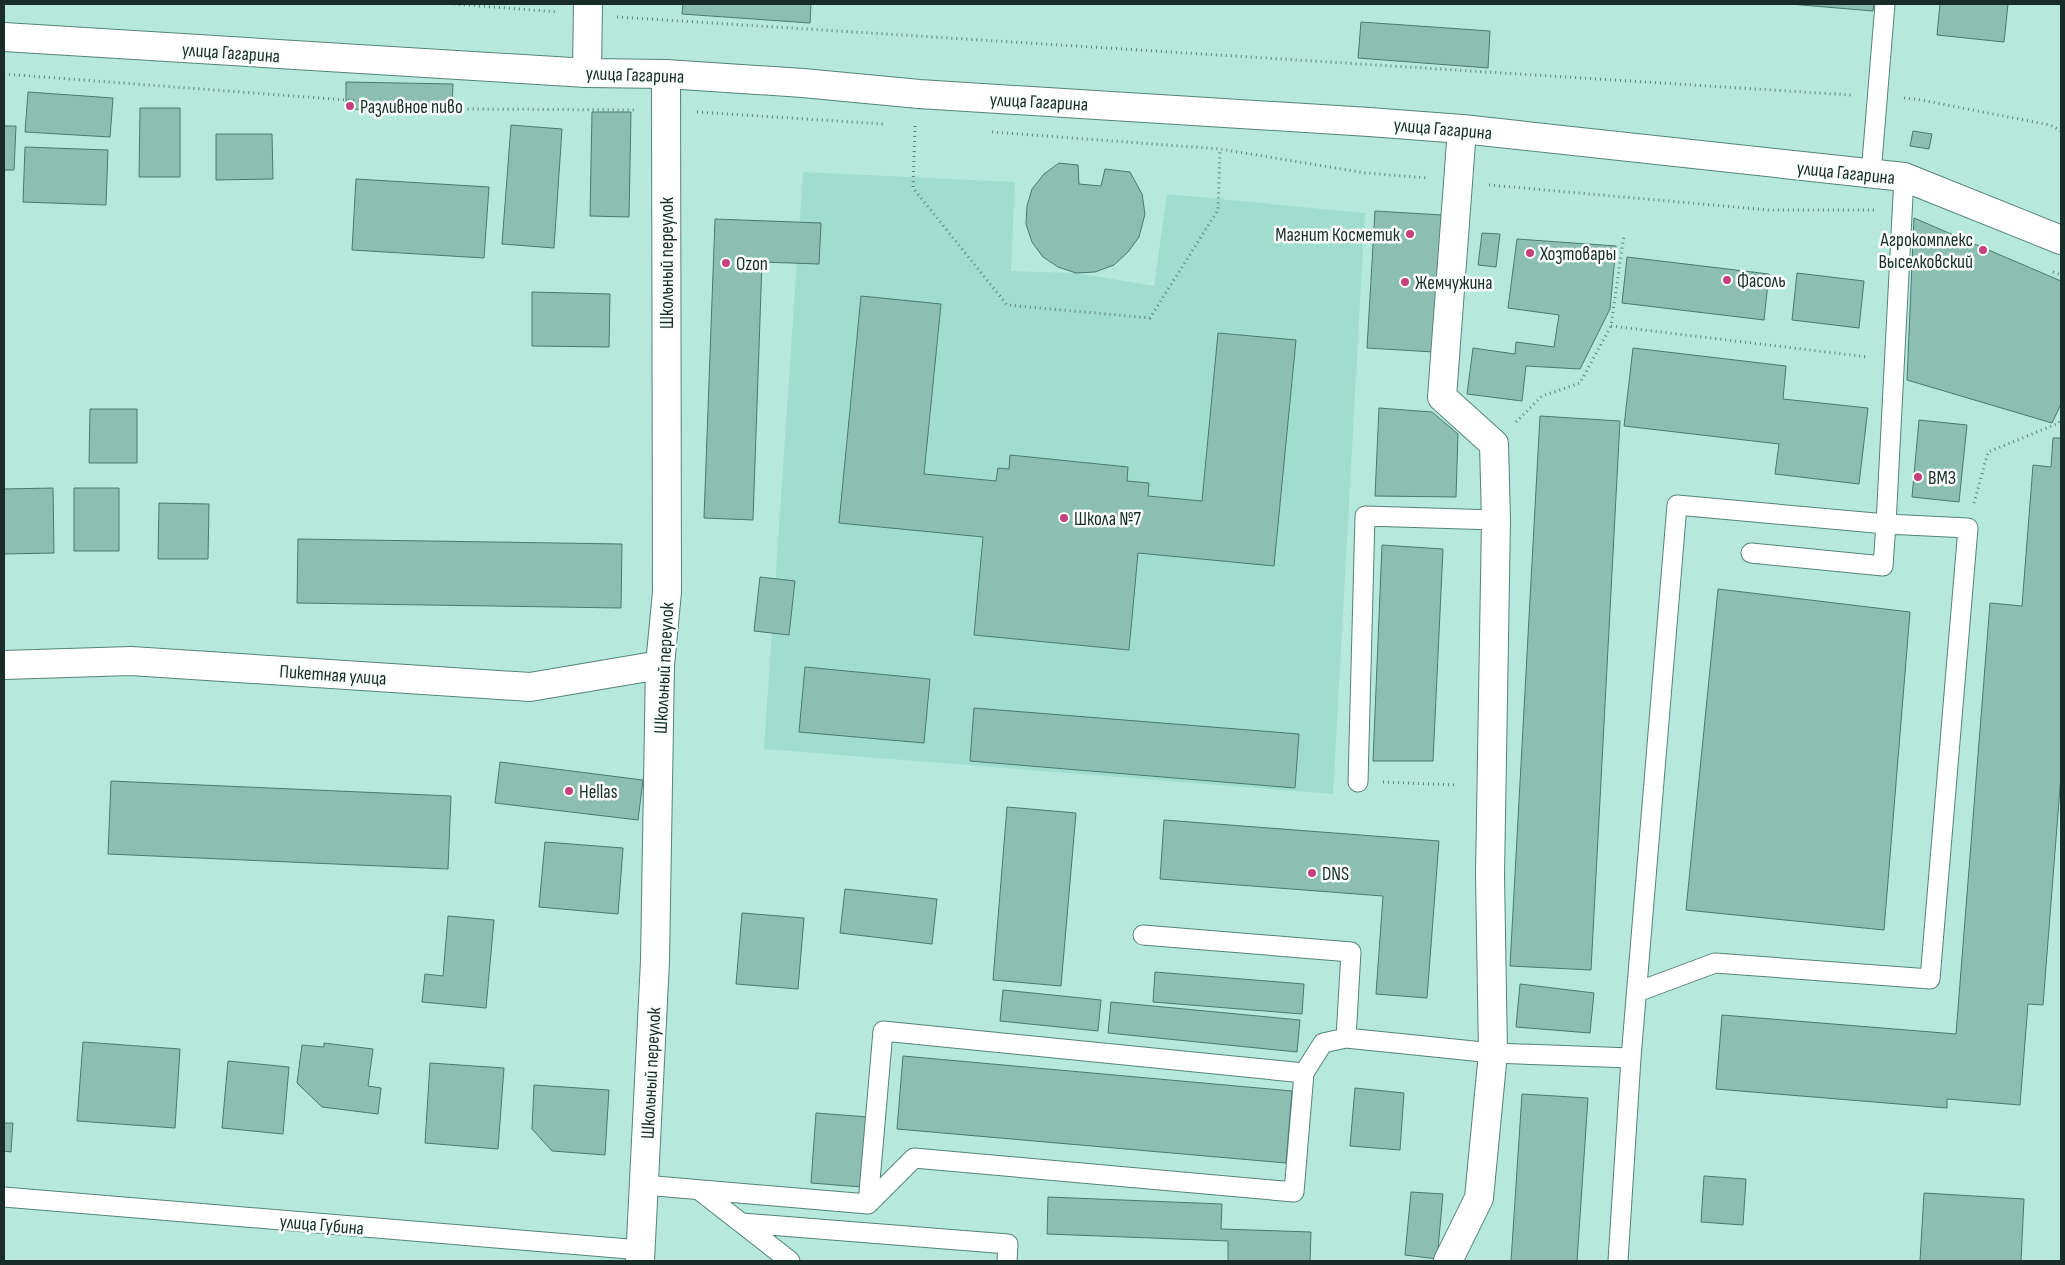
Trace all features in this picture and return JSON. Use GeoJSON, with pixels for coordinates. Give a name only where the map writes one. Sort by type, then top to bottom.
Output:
{"type":"FeatureCollection","features":[{"type":"Feature","properties":{"kind":"street"},"geometry":{"type":"LineString","coordinates":[[587,73],[588,9]]}},
{"type":"Feature","properties":{"kind":"street","name":"улица Гагарина"},"geometry":{"type":"LineString","coordinates":[[4,37],[587,73],[666,74],[803,82],[919,94],[1462,129],[1904,177],[2061,240]]}},
{"type":"Feature","properties":{"kind":"street","name":"Школьный переулок"},"geometry":{"type":"LineString","coordinates":[[640,1256],[655,961],[660,665],[667,592],[666,74]]}},
{"type":"Feature","properties":{"kind":"street"},"geometry":{"type":"LineString","coordinates":[[1448,1261],[1479,1198],[1493,1053],[1490,875],[1496,520],[1494,444],[1442,397],[1462,129]]}},
{"type":"Feature","properties":{"kind":"street","name":"Пикетная улица"},"geometry":{"type":"LineString","coordinates":[[4,665],[131,661],[530,687],[660,665]]}},
{"type":"Feature","properties":{"kind":"lane"},"geometry":{"type":"LineString","coordinates":[[1871,174],[1885,4]]}},
{"type":"Feature","properties":{"kind":"lane"},"geometry":{"type":"LineString","coordinates":[[1751,553],[1883,566],[1904,177]]}},
{"type":"Feature","properties":{"kind":"lane"},"geometry":{"type":"LineString","coordinates":[[1618,1261],[1631,1058],[1651,800],[1677,505],[1886,524],[1968,528],[1930,979],[1715,964],[1637,992]]}},
{"type":"Feature","properties":{"kind":"lane"},"geometry":{"type":"LineString","coordinates":[[1358,782],[1365,516],[1496,520]]}},
{"type":"Feature","properties":{"kind":"lane"},"geometry":{"type":"LineString","coordinates":[[1143,935],[1351,952],[1346,1038]]}},
{"type":"Feature","properties":{"kind":"lane"},"geometry":{"type":"LineString","coordinates":[[868,1204],[883,1031],[1304,1073]]}},
{"type":"Feature","properties":{"kind":"lane"},"geometry":{"type":"LineString","coordinates":[[644,1185],[868,1204],[914,1158],[1294,1192],[1304,1073],[1323,1042],[1346,1038],[1493,1053],[1631,1058]]}},
{"type":"Feature","properties":{"kind":"lane"},"geometry":{"type":"LineString","coordinates":[[699,1190],[790,1261]]}},
{"type":"Feature","properties":{"kind":"lane","name":"улица Губина"},"geometry":{"type":"LineString","coordinates":[[4,1197],[640,1256]]}},
{"type":"Feature","properties":{"kind":"lane"},"geometry":{"type":"LineString","coordinates":[[742,1223],[1008,1244],[1007,1261]]}},
{"type":"Feature","properties":{"kind":"path"},"geometry":{"type":"LineString","coordinates":[[454,4],[588,9],[1920,100],[2050,125],[2061,131]]}},
{"type":"Feature","properties":{"kind":"path"},"geometry":{"type":"LineString","coordinates":[[4,74],[465,109],[665,110],[886,124]]}},
{"type":"Feature","properties":{"kind":"path"},"geometry":{"type":"LineString","coordinates":[[905,126],[924,127]]}},
{"type":"Feature","properties":{"kind":"path"},"geometry":{"type":"LineString","coordinates":[[914,126],[913,188],[1007,305],[1150,318],[1218,210],[1220,149]]}},
{"type":"Feature","properties":{"kind":"path"},"geometry":{"type":"LineString","coordinates":[[984,131],[1220,149],[1366,173],[1769,210],[1903,210]]}},
{"type":"Feature","properties":{"kind":"path"},"geometry":{"type":"LineString","coordinates":[[1494,444],[1542,396],[1580,383],[1611,326],[1624,235]]}},
{"type":"Feature","properties":{"kind":"path"},"geometry":{"type":"LineString","coordinates":[[2044,268],[2061,275]]}},
{"type":"Feature","properties":{"kind":"path"},"geometry":{"type":"LineString","coordinates":[[1611,326],[1870,357]]}},
{"type":"Feature","properties":{"kind":"path"},"geometry":{"type":"LineString","coordinates":[[1968,528],[1988,452],[2059,423],[2061,419]]}},
{"type":"Feature","properties":{"kind":"path"},"geometry":{"type":"LineString","coordinates":[[1358,782],[1456,785]]}},
{"type":"Feature","properties":{"kind":"shaded area","name":"Школа №7"},"geometry":{"type":"Polygon","coordinates":[[[803,172],[1015,182],[1011,271],[1076,273],[1154,286],[1167,194],[1365,213],[1333,794],[764,749],[803,172]]]}},
{"type":"Feature","properties":{"kind":"building"},"geometry":{"type":"Polygon","coordinates":[[[683,4],[811,4],[810,23],[682,14],[683,4]]]}},
{"type":"Feature","properties":{"kind":"building"},"geometry":{"type":"Polygon","coordinates":[[[1790,4],[1874,4],[1873,11],[1790,4]]]}},
{"type":"Feature","properties":{"kind":"building"},"geometry":{"type":"Polygon","coordinates":[[[1940,4],[2008,4],[2004,42],[1937,35],[1940,4]]]}},
{"type":"Feature","properties":{"kind":"building"},"geometry":{"type":"Polygon","coordinates":[[[1361,22],[1490,31],[1488,68],[1358,58],[1361,22]]]}},
{"type":"Feature","properties":{"kind":"building"},"geometry":{"type":"Polygon","coordinates":[[[346,82],[453,84],[452,111],[346,109],[346,82]]]}},
{"type":"Feature","properties":{"kind":"building"},"geometry":{"type":"Polygon","coordinates":[[[28,92],[113,98],[110,137],[25,132],[28,92]]]}},
{"type":"Feature","properties":{"kind":"building"},"geometry":{"type":"Polygon","coordinates":[[[140,108],[180,108],[180,177],[139,177],[140,108]]]}},
{"type":"Feature","properties":{"kind":"building"},"geometry":{"type":"Polygon","coordinates":[[[592,112],[631,112],[629,217],[590,216],[592,112]]]}},
{"type":"Feature","properties":{"kind":"building"},"geometry":{"type":"Polygon","coordinates":[[[511,125],[562,129],[554,248],[502,244],[511,125]]]}},
{"type":"Feature","properties":{"kind":"building"},"geometry":{"type":"Polygon","coordinates":[[[4,126],[16,126],[14,170],[4,170],[4,126]]]}},
{"type":"Feature","properties":{"kind":"building"},"geometry":{"type":"Polygon","coordinates":[[[1913,131],[1932,134],[1929,149],[1910,146],[1913,131]]]}},
{"type":"Feature","properties":{"kind":"building"},"geometry":{"type":"Polygon","coordinates":[[[216,134],[272,134],[273,179],[216,180],[216,134]]]}},
{"type":"Feature","properties":{"kind":"building"},"geometry":{"type":"Polygon","coordinates":[[[25,147],[108,150],[106,205],[23,202],[25,147]]]}},
{"type":"Feature","properties":{"kind":"building"},"geometry":{"type":"Polygon","coordinates":[[[1059,163],[1078,165],[1079,184],[1101,186],[1105,169],[1130,172],[1142,194],[1145,214],[1139,237],[1128,252],[1114,265],[1095,272],[1076,273],[1058,267],[1043,257],[1032,242],[1026,224],[1027,206],[1032,189],[1044,174],[1059,163]]]}},
{"type":"Feature","properties":{"kind":"building"},"geometry":{"type":"Polygon","coordinates":[[[356,179],[489,187],[484,258],[352,250],[356,179]]]}},
{"type":"Feature","properties":{"kind":"building","name":"Жемчужина"},"geometry":{"type":"Polygon","coordinates":[[[1375,211],[1442,215],[1434,352],[1367,348],[1375,211]]]}},
{"type":"Feature","properties":{"kind":"building"},"geometry":{"type":"Polygon","coordinates":[[[1914,218],[2061,281],[2061,404],[2052,423],[1907,380],[1914,218]]]}},
{"type":"Feature","properties":{"kind":"building"},"geometry":{"type":"Polygon","coordinates":[[[715,219],[821,223],[819,264],[762,262],[753,520],[704,518],[715,219]]]}},
{"type":"Feature","properties":{"kind":"building"},"geometry":{"type":"Polygon","coordinates":[[[1482,233],[1500,234],[1496,267],[1478,265],[1482,233]]]}},
{"type":"Feature","properties":{"kind":"building"},"geometry":{"type":"Polygon","coordinates":[[[1517,239],[1616,246],[1610,309],[1580,369],[1526,366],[1522,401],[1467,394],[1473,348],[1515,354],[1516,342],[1554,347],[1559,315],[1508,308],[1517,239]]]}},
{"type":"Feature","properties":{"kind":"building"},"geometry":{"type":"Polygon","coordinates":[[[1627,257],[1769,274],[1764,320],[1622,303],[1627,257]]]}},
{"type":"Feature","properties":{"kind":"building"},"geometry":{"type":"Polygon","coordinates":[[[1797,273],[1864,281],[1859,328],[1792,320],[1797,273]]]}},
{"type":"Feature","properties":{"kind":"building"},"geometry":{"type":"Polygon","coordinates":[[[532,292],[610,294],[609,347],[532,346],[532,292]]]}},
{"type":"Feature","properties":{"kind":"building"},"geometry":{"type":"Polygon","coordinates":[[[861,296],[941,304],[924,474],[996,481],[998,468],[1009,469],[1010,455],[1128,467],[1127,481],[1149,483],[1148,496],[1202,501],[1218,333],[1296,340],[1274,566],[1138,553],[1129,650],[974,635],[983,537],[839,523],[861,296]]]}},
{"type":"Feature","properties":{"kind":"building"},"geometry":{"type":"Polygon","coordinates":[[[1633,348],[1786,366],[1783,399],[1868,408],[1859,484],[1775,474],[1779,444],[1624,426],[1633,348]]]}},
{"type":"Feature","properties":{"kind":"building"},"geometry":{"type":"Polygon","coordinates":[[[1379,408],[1432,412],[1458,434],[1456,497],[1375,496],[1379,408]]]}},
{"type":"Feature","properties":{"kind":"building"},"geometry":{"type":"Polygon","coordinates":[[[90,409],[137,409],[137,463],[89,463],[90,409]]]}},
{"type":"Feature","properties":{"kind":"building"},"geometry":{"type":"Polygon","coordinates":[[[1540,416],[1620,421],[1591,970],[1510,966],[1540,416]]]}},
{"type":"Feature","properties":{"kind":"building"},"geometry":{"type":"Polygon","coordinates":[[[1919,420],[1967,425],[1959,502],[1912,497],[1919,420]]]}},
{"type":"Feature","properties":{"kind":"building"},"geometry":{"type":"Polygon","coordinates":[[[2053,438],[2061,438],[2061,775],[2043,1005],[2028,1004],[2020,1105],[1947,1099],[1947,1108],[1716,1089],[1722,1015],[1956,1034],[1990,603],[2022,606],[2033,465],[2051,467],[2053,438]]]}},
{"type":"Feature","properties":{"kind":"building"},"geometry":{"type":"Polygon","coordinates":[[[53,488],[54,553],[4,554],[4,489],[53,488]]]}},
{"type":"Feature","properties":{"kind":"building"},"geometry":{"type":"Polygon","coordinates":[[[74,488],[119,488],[119,551],[74,551],[74,488]]]}},
{"type":"Feature","properties":{"kind":"building"},"geometry":{"type":"Polygon","coordinates":[[[159,503],[209,504],[208,559],[158,559],[159,503]]]}},
{"type":"Feature","properties":{"kind":"building"},"geometry":{"type":"Polygon","coordinates":[[[298,539],[622,544],[621,608],[297,603],[298,539]]]}},
{"type":"Feature","properties":{"kind":"building"},"geometry":{"type":"Polygon","coordinates":[[[1382,545],[1443,549],[1433,761],[1373,761],[1382,545]]]}},
{"type":"Feature","properties":{"kind":"building"},"geometry":{"type":"Polygon","coordinates":[[[760,577],[795,581],[789,635],[754,631],[760,577]]]}},
{"type":"Feature","properties":{"kind":"building"},"geometry":{"type":"Polygon","coordinates":[[[1718,589],[1910,612],[1884,930],[1686,910],[1718,589]]]}},
{"type":"Feature","properties":{"kind":"building"},"geometry":{"type":"Polygon","coordinates":[[[805,667],[930,679],[924,743],[799,732],[805,667]]]}},
{"type":"Feature","properties":{"kind":"building"},"geometry":{"type":"Polygon","coordinates":[[[974,708],[1299,734],[1295,788],[970,761],[974,708]]]}},
{"type":"Feature","properties":{"kind":"building","name":"Hellas"},"geometry":{"type":"Polygon","coordinates":[[[500,762],[643,780],[638,820],[495,803],[500,762]]]}},
{"type":"Feature","properties":{"kind":"building"},"geometry":{"type":"Polygon","coordinates":[[[111,781],[451,796],[448,869],[108,854],[111,781]]]}},
{"type":"Feature","properties":{"kind":"building"},"geometry":{"type":"Polygon","coordinates":[[[1007,807],[1076,813],[1061,986],[993,980],[1007,807]]]}},
{"type":"Feature","properties":{"kind":"building"},"geometry":{"type":"Polygon","coordinates":[[[1164,820],[1439,841],[1427,998],[1376,994],[1383,896],[1160,879],[1164,820]]]}},
{"type":"Feature","properties":{"kind":"building"},"geometry":{"type":"Polygon","coordinates":[[[545,842],[623,848],[618,914],[539,907],[545,842]]]}},
{"type":"Feature","properties":{"kind":"building"},"geometry":{"type":"Polygon","coordinates":[[[845,889],[937,899],[932,944],[840,933],[845,889]]]}},
{"type":"Feature","properties":{"kind":"building"},"geometry":{"type":"Polygon","coordinates":[[[742,913],[804,918],[798,989],[736,984],[742,913]]]}},
{"type":"Feature","properties":{"kind":"building"},"geometry":{"type":"Polygon","coordinates":[[[448,916],[494,920],[486,1008],[422,1002],[425,974],[443,976],[448,916]]]}},
{"type":"Feature","properties":{"kind":"building"},"geometry":{"type":"Polygon","coordinates":[[[1155,972],[1304,984],[1302,1014],[1153,1002],[1155,972]]]}},
{"type":"Feature","properties":{"kind":"building"},"geometry":{"type":"Polygon","coordinates":[[[1520,984],[1594,993],[1590,1033],[1516,1027],[1520,984]]]}},
{"type":"Feature","properties":{"kind":"building"},"geometry":{"type":"Polygon","coordinates":[[[1003,990],[1101,1000],[1098,1031],[1000,1021],[1003,990]]]}},
{"type":"Feature","properties":{"kind":"building"},"geometry":{"type":"Polygon","coordinates":[[[1111,1002],[1300,1020],[1297,1052],[1108,1033],[1111,1002]]]}},
{"type":"Feature","properties":{"kind":"building"},"geometry":{"type":"Polygon","coordinates":[[[83,1042],[180,1049],[175,1128],[77,1121],[83,1042]]]}},
{"type":"Feature","properties":{"kind":"building"},"geometry":{"type":"Polygon","coordinates":[[[324,1043],[373,1049],[368,1086],[381,1088],[378,1114],[322,1107],[297,1083],[302,1045],[324,1047],[324,1043]]]}},
{"type":"Feature","properties":{"kind":"building"},"geometry":{"type":"Polygon","coordinates":[[[903,1056],[1292,1091],[1286,1163],[897,1129],[903,1056]]]}},
{"type":"Feature","properties":{"kind":"building"},"geometry":{"type":"Polygon","coordinates":[[[228,1061],[289,1067],[283,1134],[222,1128],[228,1061]]]}},
{"type":"Feature","properties":{"kind":"building"},"geometry":{"type":"Polygon","coordinates":[[[430,1063],[504,1068],[498,1149],[425,1143],[430,1063]]]}},
{"type":"Feature","properties":{"kind":"building"},"geometry":{"type":"Polygon","coordinates":[[[534,1085],[609,1090],[605,1155],[552,1151],[532,1129],[534,1085]]]}},
{"type":"Feature","properties":{"kind":"building"},"geometry":{"type":"Polygon","coordinates":[[[1355,1088],[1404,1093],[1400,1150],[1350,1146],[1355,1088]]]}},
{"type":"Feature","properties":{"kind":"building"},"geometry":{"type":"Polygon","coordinates":[[[1522,1094],[1588,1098],[1577,1261],[1511,1261],[1522,1094]]]}},
{"type":"Feature","properties":{"kind":"building"},"geometry":{"type":"Polygon","coordinates":[[[816,1113],[868,1117],[862,1187],[811,1183],[816,1113]]]}},
{"type":"Feature","properties":{"kind":"building"},"geometry":{"type":"Polygon","coordinates":[[[4,1123],[13,1123],[11,1152],[4,1151],[4,1123]]]}},
{"type":"Feature","properties":{"kind":"building"},"geometry":{"type":"Polygon","coordinates":[[[1704,1176],[1746,1179],[1743,1225],[1701,1222],[1704,1176]]]}},
{"type":"Feature","properties":{"kind":"building"},"geometry":{"type":"Polygon","coordinates":[[[1411,1192],[1443,1194],[1437,1259],[1405,1255],[1411,1192]]]}},
{"type":"Feature","properties":{"kind":"building"},"geometry":{"type":"Polygon","coordinates":[[[1924,1193],[2024,1199],[2021,1261],[1920,1261],[1924,1193]]]}},
{"type":"Feature","properties":{"kind":"building"},"geometry":{"type":"Polygon","coordinates":[[[1048,1197],[1222,1204],[1221,1229],[1311,1232],[1310,1261],[1228,1261],[1228,1241],[1047,1234],[1048,1197]]]}},
{"type":"Feature","properties":{"kind":"place","name":"Разливное пиво"},"geometry":{"type":"Point","coordinates":[350,106]}},
{"type":"Feature","properties":{"kind":"place","name":"Магнит Косметик"},"geometry":{"type":"Point","coordinates":[1410,234]}},
{"type":"Feature","properties":{"kind":"place","name":"Агрокомплекс Выселковский"},"geometry":{"type":"Point","coordinates":[1983,250]}},
{"type":"Feature","properties":{"kind":"place","name":"Хозтовары"},"geometry":{"type":"Point","coordinates":[1530,253]}},
{"type":"Feature","properties":{"kind":"place","name":"Ozon"},"geometry":{"type":"Point","coordinates":[726,263]}},
{"type":"Feature","properties":{"kind":"place","name":"Фасоль"},"geometry":{"type":"Point","coordinates":[1727,280]}},
{"type":"Feature","properties":{"kind":"place","name":"Жемчужина"},"geometry":{"type":"Point","coordinates":[1405,282]}},
{"type":"Feature","properties":{"kind":"place","name":"ВМЗ"},"geometry":{"type":"Point","coordinates":[1918,477]}},
{"type":"Feature","properties":{"kind":"place","name":"Школа №7"},"geometry":{"type":"Point","coordinates":[1064,518]}},
{"type":"Feature","properties":{"kind":"place","name":"Hellas"},"geometry":{"type":"Point","coordinates":[569,791]}},
{"type":"Feature","properties":{"kind":"place","name":"DNS"},"geometry":{"type":"Point","coordinates":[1312,873]}}]}
